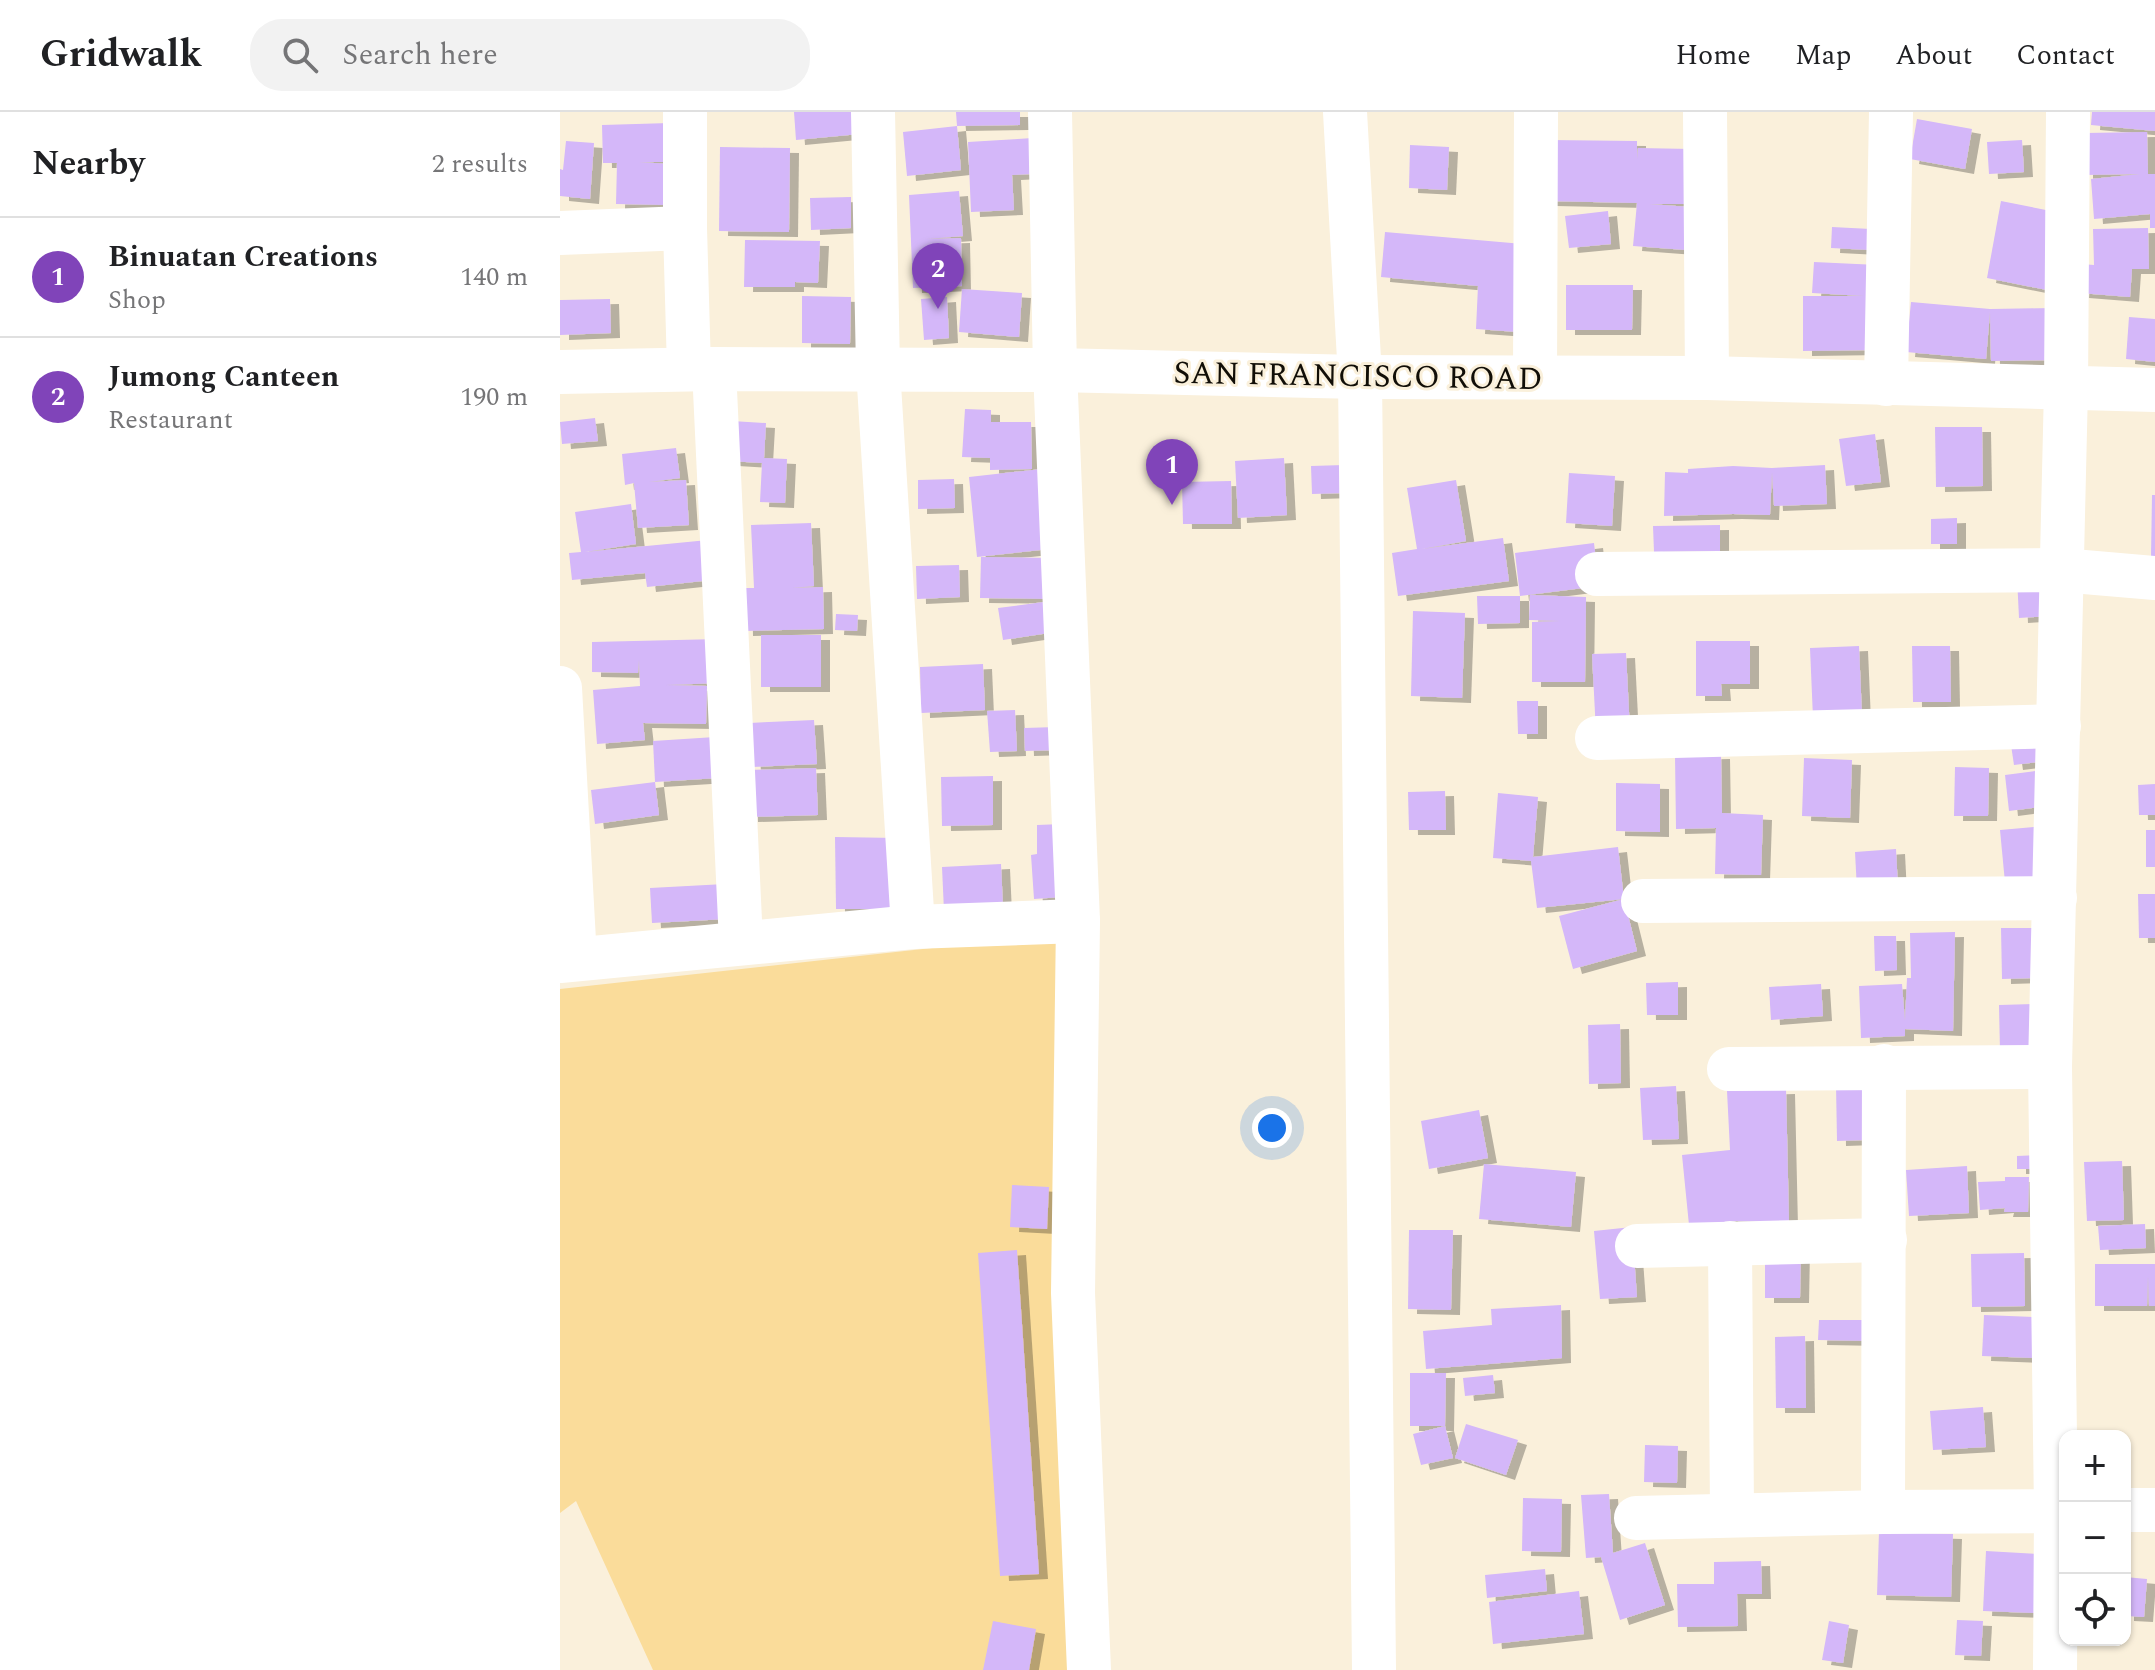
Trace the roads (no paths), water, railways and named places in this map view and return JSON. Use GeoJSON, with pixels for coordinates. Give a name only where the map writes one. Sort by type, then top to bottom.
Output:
{"type":"FeatureCollection","features":[{"type":"Feature","properties":{"kind":"street"},"geometry":{"type":"LineString","coordinates":[[685,112],[685,228],[702,369],[741,942]]}},
{"type":"Feature","properties":{"kind":"street"},"geometry":{"type":"LineString","coordinates":[[873,112],[878,369],[913,927]]}},
{"type":"Feature","properties":{"kind":"street"},"geometry":{"type":"LineString","coordinates":[[1050,112],[1055,370],[1078,921],[1073,1293],[1089,1670]]}},
{"type":"Feature","properties":{"kind":"street"},"geometry":{"type":"LineString","coordinates":[[1345,112],[1360,377],[1374,1670]]}},
{"type":"Feature","properties":{"kind":"street"},"geometry":{"type":"LineString","coordinates":[[1535,377],[1536,112]]}},
{"type":"Feature","properties":{"kind":"street"},"geometry":{"type":"LineString","coordinates":[[1705,112],[1707,378]]}},
{"type":"Feature","properties":{"kind":"street"},"geometry":{"type":"LineString","coordinates":[[1886,384],[1891,112]]}},
{"type":"Feature","properties":{"kind":"street"},"geometry":{"type":"LineString","coordinates":[[2060,1502],[2050,1067],[2066,388],[2068,112]]}},
{"type":"Feature","properties":{"kind":"street"},"geometry":{"type":"LineString","coordinates":[[560,233],[685,228]]}},
{"type":"Feature","properties":{"kind":"street","name":"SAN FRANCISCO ROAD"},"geometry":{"type":"LineString","coordinates":[[560,372],[702,369],[1055,370],[1360,377],[1707,378],[2155,390]]}},
{"type":"Feature","properties":{"kind":"street"},"geometry":{"type":"LineString","coordinates":[[1597,574],[2061,570],[2155,578]]}},
{"type":"Feature","properties":{"kind":"street"},"geometry":{"type":"LineString","coordinates":[[560,688],[568,960],[913,927],[1078,921]]}},
{"type":"Feature","properties":{"kind":"street"},"geometry":{"type":"LineString","coordinates":[[1597,738],[2059,726]]}},
{"type":"Feature","properties":{"kind":"street"},"geometry":{"type":"LineString","coordinates":[[1643,901],[2055,898]]}},
{"type":"Feature","properties":{"kind":"street"},"geometry":{"type":"LineString","coordinates":[[1883,1512],[1884,1066]]}},
{"type":"Feature","properties":{"kind":"street"},"geometry":{"type":"LineString","coordinates":[[1729,1069],[2050,1067]]}},
{"type":"Feature","properties":{"kind":"street"},"geometry":{"type":"LineString","coordinates":[[1637,1246],[1885,1240]]}},
{"type":"Feature","properties":{"kind":"street"},"geometry":{"type":"LineString","coordinates":[[1730,1243],[1732,1514]]}},
{"type":"Feature","properties":{"kind":"street"},"geometry":{"type":"LineString","coordinates":[[2131,1510],[2155,1510]]}},
{"type":"Feature","properties":{"kind":"street"},"geometry":{"type":"LineString","coordinates":[[1636,1518],[1732,1514],[2059,1511]]}},
{"type":"Feature","properties":{"kind":"street"},"geometry":{"type":"LineString","coordinates":[[2055,1670],[2059,1543]]}},
{"type":"Feature","properties":{"kind":"place","name":"Jumong Canteen"},"geometry":{"type":"Point","coordinates":[938,309]}},
{"type":"Feature","properties":{"kind":"place","name":"Binuatan Creations"},"geometry":{"type":"Point","coordinates":[1172,505]}}]}
